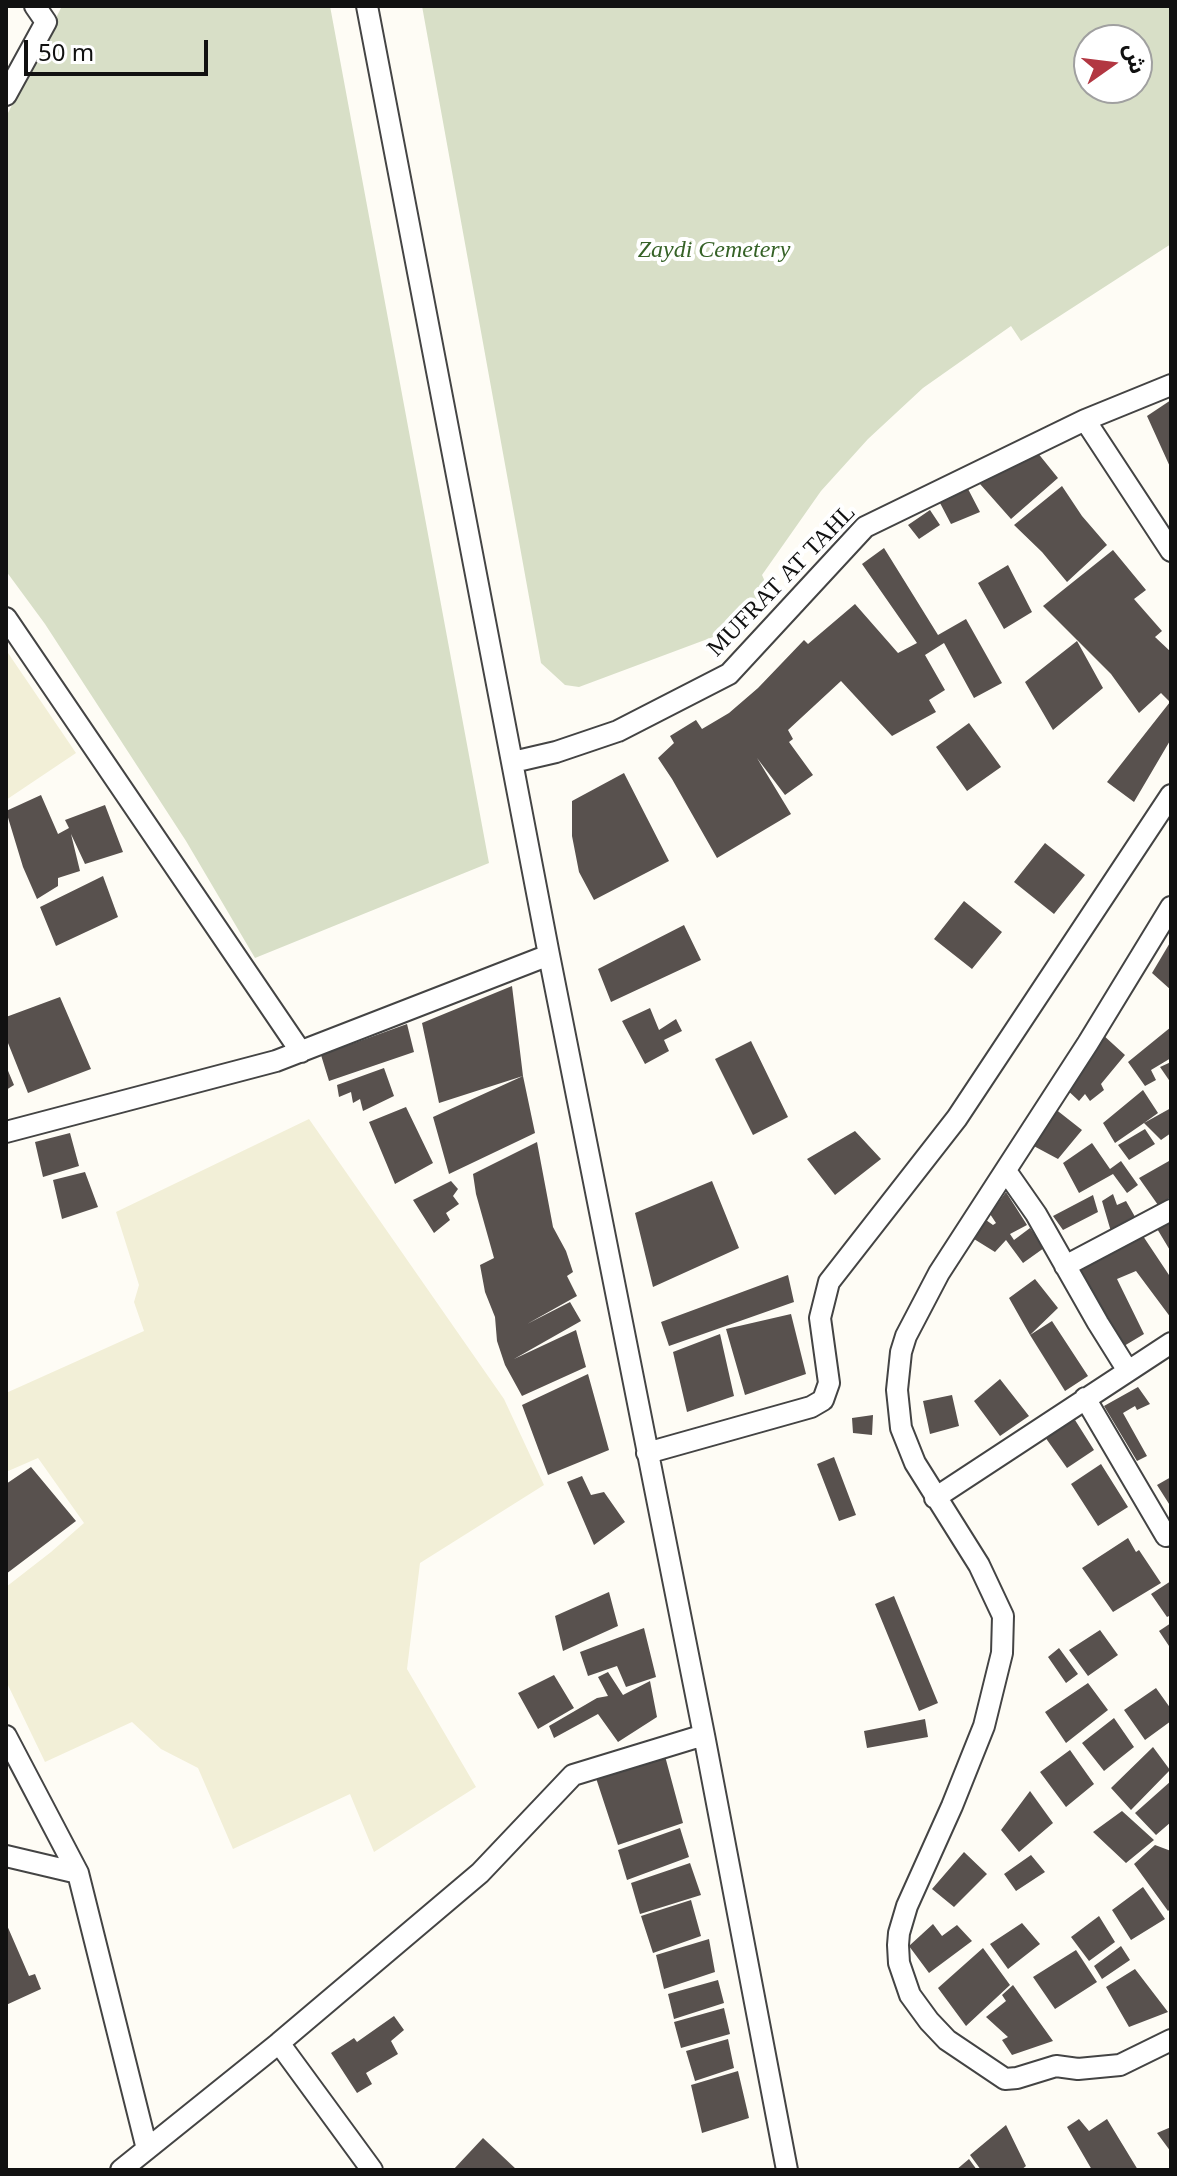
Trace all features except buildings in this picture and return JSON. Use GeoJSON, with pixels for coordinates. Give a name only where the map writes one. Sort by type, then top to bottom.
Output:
{"type":"FeatureCollection","features":[{"type":"Feature","properties":{"kind":"street"},"geometry":{"type":"LineString","coordinates":[[6,95],[46,22],[35,6]]}},
{"type":"Feature","properties":{"kind":"street"},"geometry":{"type":"LineString","coordinates":[[367,6],[787,2170]]}},
{"type":"Feature","properties":{"kind":"street","name":"MUFRAT AT TAHL"},"geometry":{"type":"LineString","coordinates":[[513,762],[556,752],[618,731],[729,674],[865,527],[1085,420],[1171,385]]}},
{"type":"Feature","properties":{"kind":"street"},"geometry":{"type":"LineString","coordinates":[[1085,420],[1171,551]]}},
{"type":"Feature","properties":{"kind":"street"},"geometry":{"type":"LineString","coordinates":[[6,618],[301,1052]]}},
{"type":"Feature","properties":{"kind":"street"},"geometry":{"type":"LineString","coordinates":[[647,1453],[811,1407],[823,1400],[829,1383],[820,1318],[829,1282],[957,1118],[1171,795]]}},
{"type":"Feature","properties":{"kind":"street"},"geometry":{"type":"LineString","coordinates":[[1171,907],[914,1317],[901,1352],[897,1390],[901,1428],[915,1463],[979,1565],[1003,1616],[1002,1653],[984,1726],[903,1920],[898,1945],[899,1963],[910,1995],[947,2040],[1005,2079],[1056,2066],[1078,2069],[1120,2065],[1171,2040]]}},
{"type":"Feature","properties":{"kind":"street"},"geometry":{"type":"LineString","coordinates":[[6,1132],[276,1061],[549,955]]}},
{"type":"Feature","properties":{"kind":"street"},"geometry":{"type":"LineString","coordinates":[[1006,1171],[1036,1214],[1128,1371]]}},
{"type":"Feature","properties":{"kind":"street"},"geometry":{"type":"LineString","coordinates":[[1065,1266],[1171,1210]]}},
{"type":"Feature","properties":{"kind":"street"},"geometry":{"type":"LineString","coordinates":[[935,1498],[1171,1343]]}},
{"type":"Feature","properties":{"kind":"street"},"geometry":{"type":"LineString","coordinates":[[1085,1398],[1169,1538]]}},
{"type":"Feature","properties":{"kind":"street"},"geometry":{"type":"LineString","coordinates":[[121,2170],[279,2043],[480,1873],[573,1775],[704,1735]]}},
{"type":"Feature","properties":{"kind":"street"},"geometry":{"type":"LineString","coordinates":[[6,1736],[78,1873],[147,2149]]}},
{"type":"Feature","properties":{"kind":"street"},"geometry":{"type":"LineString","coordinates":[[6,1856],[78,1873]]}},
{"type":"Feature","properties":{"kind":"street"},"geometry":{"type":"LineString","coordinates":[[279,2043],[372,2170]]}},
{"type":"Feature","properties":{"kind":"shaded area"},"geometry":{"type":"Polygon","coordinates":[[[6,650],[76,753],[6,800],[6,650]]]}},
{"type":"Feature","properties":{"kind":"shaded area"},"geometry":{"type":"Polygon","coordinates":[[[309,1119],[504,1399],[544,1485],[420,1563],[407,1669],[476,1787],[374,1852],[350,1794],[233,1849],[198,1768],[161,1749],[132,1722],[45,1762],[6,1681],[6,1587],[84,1523],[38,1458],[6,1472],[6,1393],[144,1331],[134,1302],[139,1285],[116,1212],[309,1119]]]}},
{"type":"Feature","properties":{"kind":"green space"},"geometry":{"type":"Polygon","coordinates":[[[62,6],[330,6],[489,863],[255,958],[186,841],[45,624],[6,571],[6,117],[62,6]]]}},
{"type":"Feature","properties":{"kind":"green space","name":"Zaydi Cemetery"},"geometry":{"type":"Polygon","coordinates":[[[422,6],[1171,6],[1171,244],[1021,341],[1011,326],[923,388],[868,439],[821,491],[762,575],[771,595],[737,628],[579,687],[565,685],[541,663],[422,6]]]}}]}
